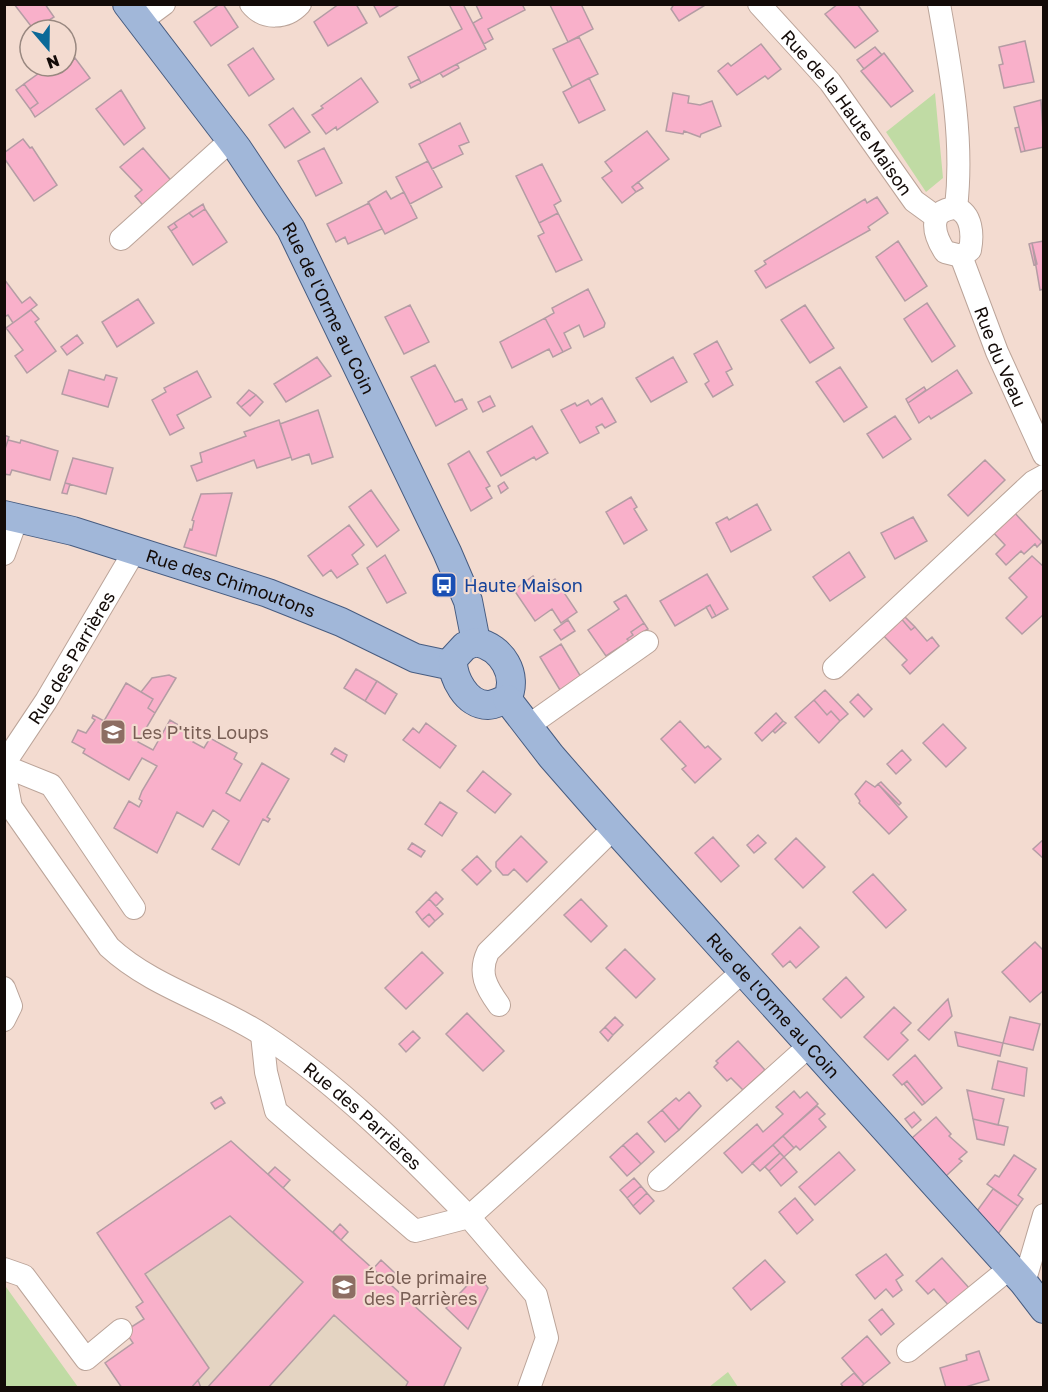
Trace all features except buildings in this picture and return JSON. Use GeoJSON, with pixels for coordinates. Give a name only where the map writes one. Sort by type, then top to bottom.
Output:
{"type":"FeatureCollection","features":[{"type":"Feature","properties":{"kind":"main road","name":"Rue de l'Orme au Coin"},"geometry":{"type":"LineString","coordinates":[[134,13],[231,140],[291,229],[460,581],[468,601],[476,642]]}},
{"type":"Feature","properties":{"kind":"main road","name":"Rue des Chimoutons"},"geometry":{"type":"LineString","coordinates":[[11,516],[135,550],[268,593],[341,622],[415,658],[453,666]]}},
{"type":"Feature","properties":{"kind":"main road"},"geometry":{"type":"LineString","coordinates":[[476,642],[491,646],[504,661],[512,679],[512,688],[507,699],[488,705],[472,700],[456,680],[453,666],[457,652],[476,642]]}},
{"type":"Feature","properties":{"kind":"main road","name":"Rue de l'Orme au Coin"},"geometry":{"type":"LineString","coordinates":[[507,699],[614,828],[1017,1276],[1044,1309]]}},
{"type":"Feature","properties":{"kind":"street"},"geometry":{"type":"LineString","coordinates":[[134,13],[164,4]]}},
{"type":"Feature","properties":{"kind":"street"},"geometry":{"type":"LineString","coordinates":[[251,4],[268,16],[281,15],[300,4]]}},
{"type":"Feature","properties":{"kind":"street","name":"Rue de la Haute Maison"},"geometry":{"type":"LineString","coordinates":[[759,4],[830,82],[914,201],[946,212]]}},
{"type":"Feature","properties":{"kind":"street"},"geometry":{"type":"LineString","coordinates":[[939,4],[951,68],[960,170],[946,212],[934,234],[945,252],[962,256],[970,250],[972,238],[969,221],[962,210],[946,212]]}},
{"type":"Feature","properties":{"kind":"street"},"geometry":{"type":"LineString","coordinates":[[121,239],[231,140]]}},
{"type":"Feature","properties":{"kind":"street","name":"Rue du Veau"},"geometry":{"type":"LineString","coordinates":[[962,256],[997,352],[1038,428],[1044,455]]}},
{"type":"Feature","properties":{"kind":"street"},"geometry":{"type":"LineString","coordinates":[[834,668],[1033,482],[1044,476]]}},
{"type":"Feature","properties":{"kind":"street"},"geometry":{"type":"LineString","coordinates":[[4,554],[11,516]]}},
{"type":"Feature","properties":{"kind":"street","name":"Rue des Parrières"},"geometry":{"type":"LineString","coordinates":[[4,765],[46,701],[135,550]]}},
{"type":"Feature","properties":{"kind":"street"},"geometry":{"type":"LineString","coordinates":[[528,726],[647,642]]}},
{"type":"Feature","properties":{"kind":"street"},"geometry":{"type":"LineString","coordinates":[[4,765],[51,785],[134,908]]}},
{"type":"Feature","properties":{"kind":"street","name":"Rue des Parrières"},"geometry":{"type":"LineString","coordinates":[[4,771],[11,807],[109,947],[125,962],[262,1035],[297,1058],[415,1161],[469,1217],[536,1295],[547,1338],[529,1388]]}},
{"type":"Feature","properties":{"kind":"street"},"geometry":{"type":"LineString","coordinates":[[499,1005],[486,987],[484,979],[483,962],[488,952],[614,828]]}},
{"type":"Feature","properties":{"kind":"street"},"geometry":{"type":"LineString","coordinates":[[262,1035],[266,1071],[276,1110],[415,1231],[469,1217],[743,971]]}},
{"type":"Feature","properties":{"kind":"street"},"geometry":{"type":"LineString","coordinates":[[4,988],[11,1006],[4,1020]]}},
{"type":"Feature","properties":{"kind":"street"},"geometry":{"type":"LineString","coordinates":[[659,1180],[810,1046]]}},
{"type":"Feature","properties":{"kind":"street"},"geometry":{"type":"LineString","coordinates":[[908,1351],[1017,1276],[1044,1215]]}},
{"type":"Feature","properties":{"kind":"street"},"geometry":{"type":"LineString","coordinates":[[4,1269],[24,1276],[86,1359],[121,1330]]}},
{"type":"Feature","properties":{"kind":"shaded area"},"geometry":{"type":"Polygon","coordinates":[[[231,1141],[268,1174],[275,1167],[290,1180],[283,1188],[332,1232],[340,1224],[348,1232],[341,1240],[373,1269],[381,1260],[395,1273],[387,1282],[443,1387],[122,1387],[105,1363],[133,1343],[125,1331],[144,1319],[136,1307],[143,1302],[97,1233],[231,1141]]]}},
{"type":"Feature","properties":{"kind":"green space"},"geometry":{"type":"Polygon","coordinates":[[[935,93],[943,178],[926,192],[886,132],[935,93]]]}},
{"type":"Feature","properties":{"kind":"green space"},"geometry":{"type":"Polygon","coordinates":[[[4,1286],[6,1287],[78,1387],[5,1387],[4,1286]]]}},
{"type":"Feature","properties":{"kind":"green space"},"geometry":{"type":"Polygon","coordinates":[[[728,1372],[738,1387],[709,1387],[728,1372]]]}},
{"type":"Feature","properties":{"kind":"place","name":"Haute Maison"},"geometry":{"type":"Point","coordinates":[444,585]}},
{"type":"Feature","properties":{"kind":"place","name":"Les P'tits Loups"},"geometry":{"type":"Point","coordinates":[113,732]}},
{"type":"Feature","properties":{"kind":"place","name":"École primaire des Parrières"},"geometry":{"type":"Point","coordinates":[344,1287]}}]}
